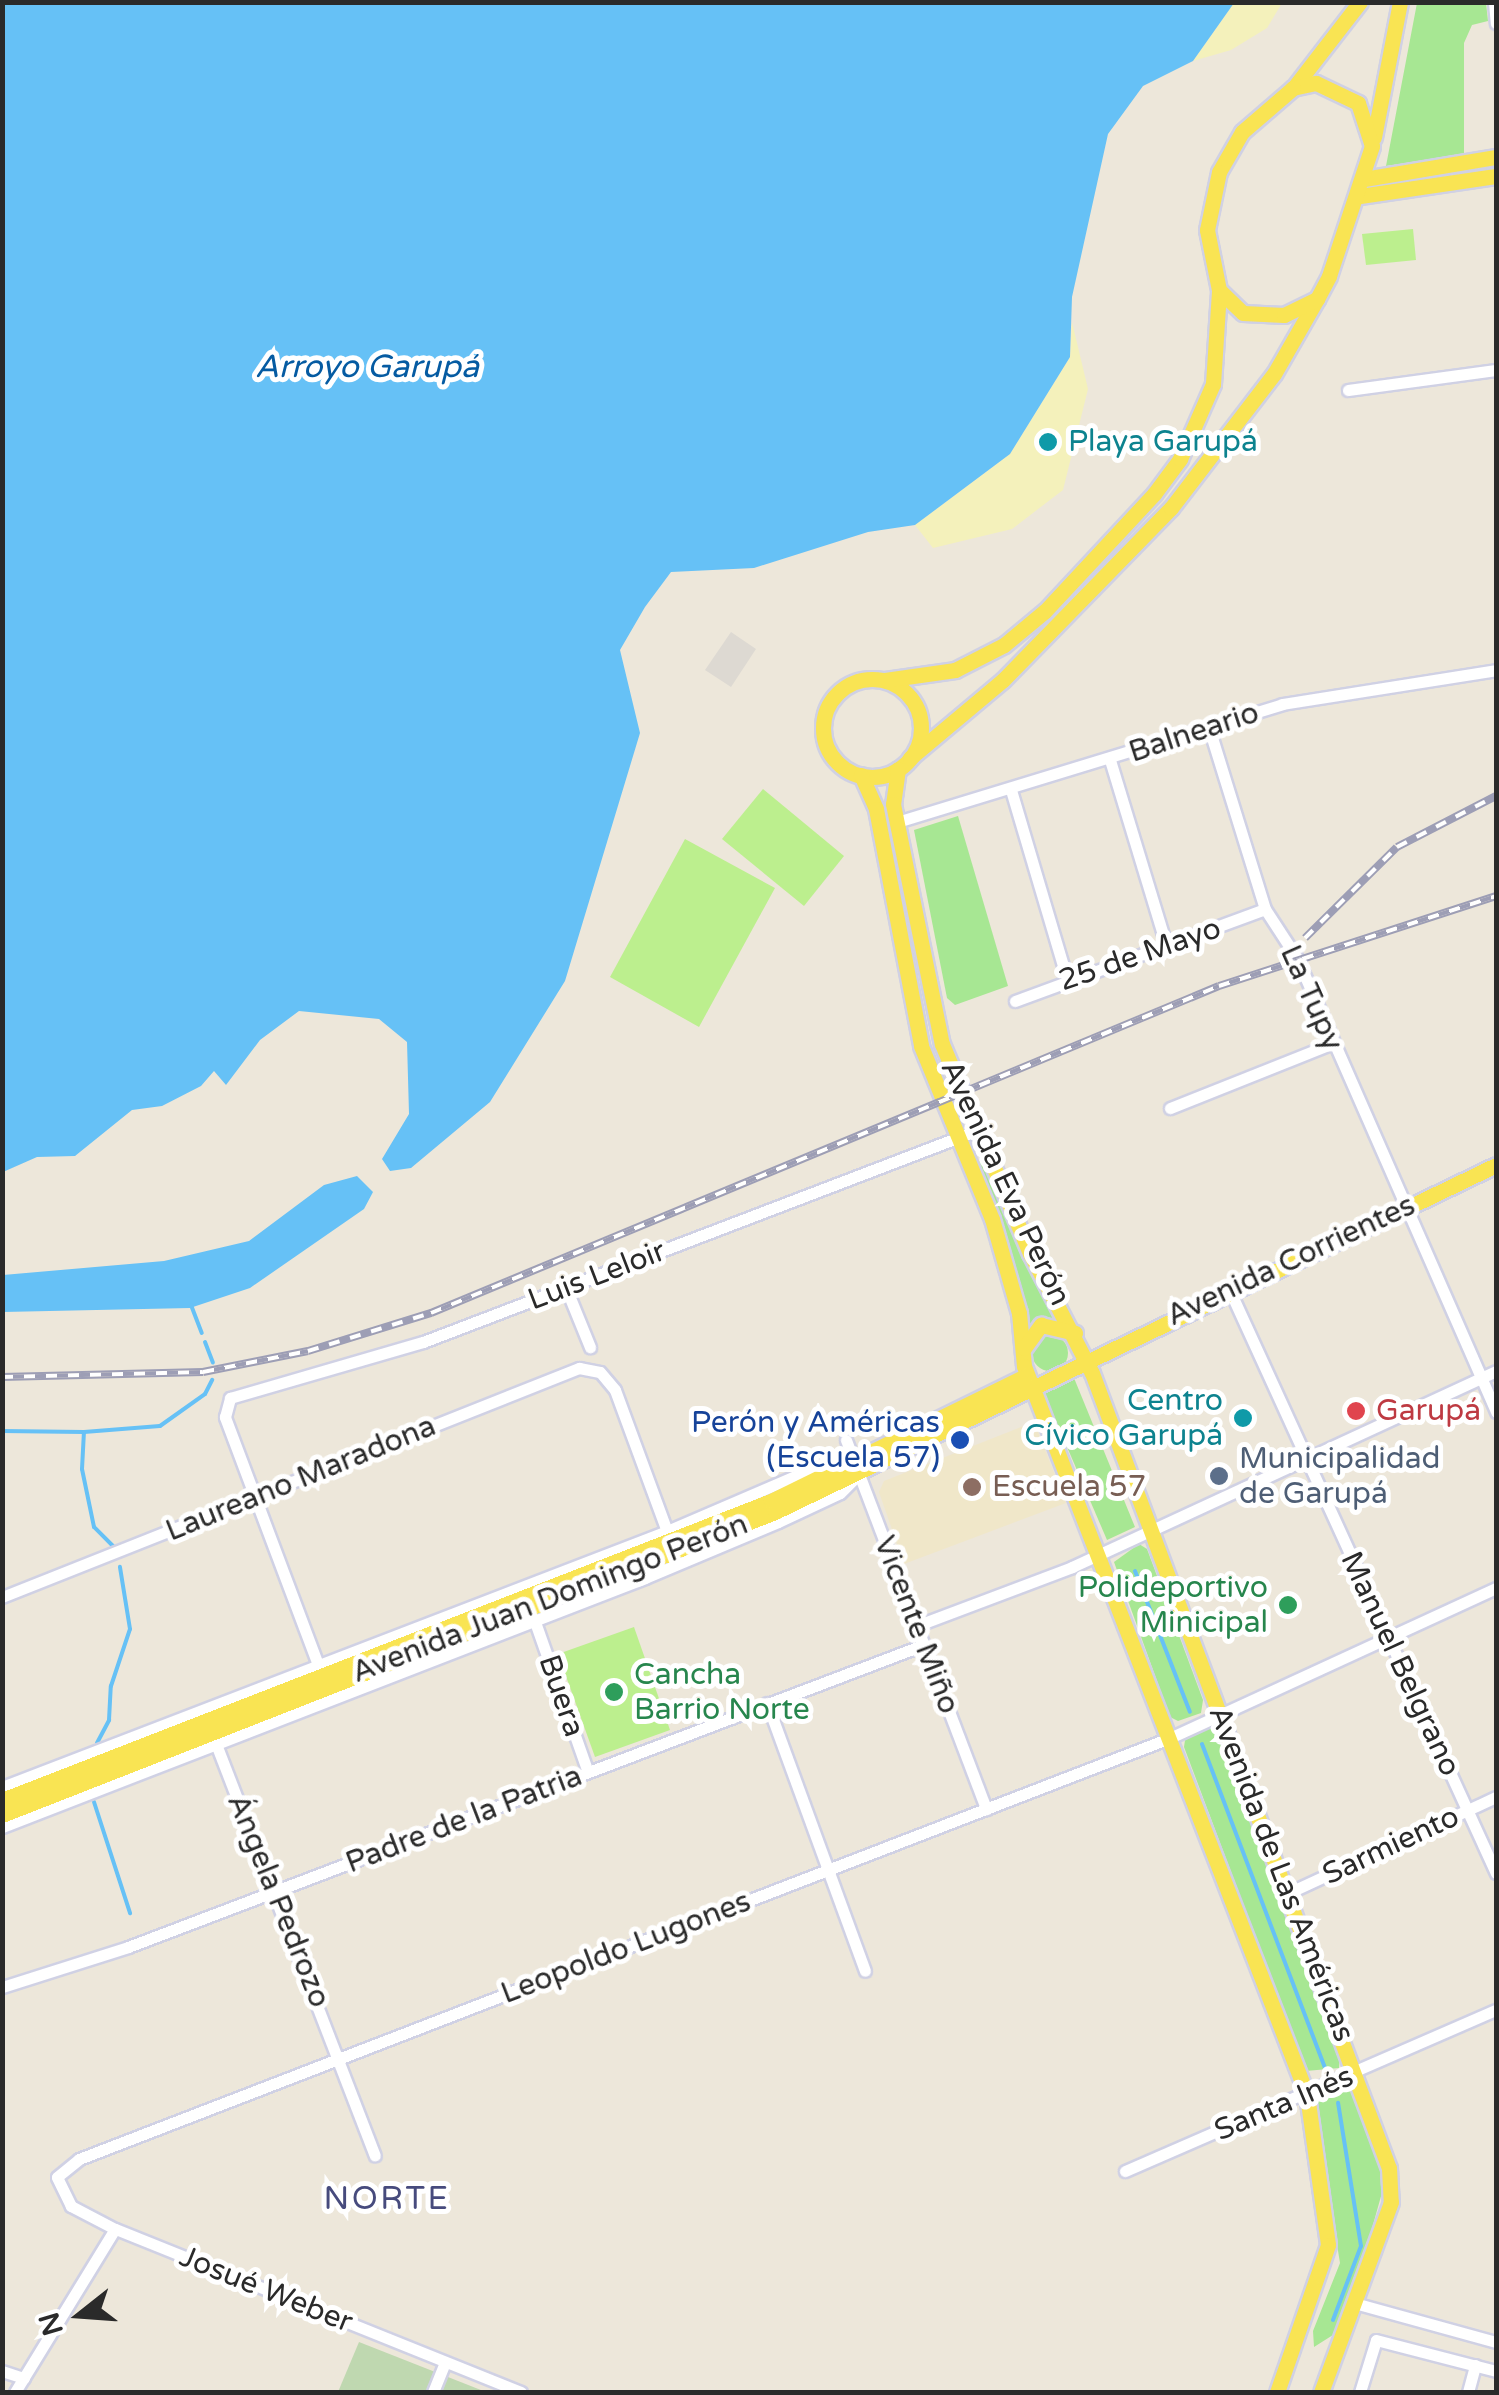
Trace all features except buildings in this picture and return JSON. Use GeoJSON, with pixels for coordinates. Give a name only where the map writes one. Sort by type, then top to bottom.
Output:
{"type":"FeatureCollection","features":[{"type":"Feature","properties":{"kind":"main road"},"geometry":{"type":"LineString","coordinates":[[1360,2],[1292,88],[1242,132],[1219,172],[1208,230],[1219,290],[1213,384],[1161,486],[1044,611],[1004,645],[954,670],[855,681],[825,712],[823,728],[834,758],[861,775],[904,763],[1003,680],[1171,508],[1264,388],[1318,299],[1360,196],[1400,2]]}},
{"type":"Feature","properties":{"kind":"main road"},"geometry":{"type":"LineString","coordinates":[[1292,88],[1316,83],[1348,94],[1366,114],[1372,146]]}},
{"type":"Feature","properties":{"kind":"main road"},"geometry":{"type":"LineString","coordinates":[[1364,179],[1496,157]]}},
{"type":"Feature","properties":{"kind":"main road"},"geometry":{"type":"LineString","coordinates":[[1360,196],[1496,176]]}},
{"type":"Feature","properties":{"kind":"main road"},"geometry":{"type":"LineString","coordinates":[[1219,290],[1244,313],[1260,318],[1318,299]]}},
{"type":"Feature","properties":{"kind":"main road"},"geometry":{"type":"LineString","coordinates":[[885,680],[916,706],[920,732],[904,763]]}},
{"type":"Feature","properties":{"kind":"main road","name":"Avenida Eva Perón"},"geometry":{"type":"LineString","coordinates":[[904,763],[891,786],[936,1022],[1012,1283],[1030,1380]]}},
{"type":"Feature","properties":{"kind":"main road","name":"Avenida Eva Perón"},"geometry":{"type":"LineString","coordinates":[[861,775],[876,809],[921,1046],[1087,1360]]}},
{"type":"Feature","properties":{"kind":"main road","name":"Avenida Corrientes"},"geometry":{"type":"LineString","coordinates":[[1087,1360],[1496,1165]]}},
{"type":"Feature","properties":{"kind":"main road"},"geometry":{"type":"LineString","coordinates":[[1023,1352],[1041,1325],[1075,1333]]}},
{"type":"Feature","properties":{"kind":"main road","name":"Avenida Juan Domingo Perón"},"geometry":{"type":"LineString","coordinates":[[2,1815],[676,1553],[857,1468],[1030,1380],[1087,1360]]}},
{"type":"Feature","properties":{"kind":"main road","name":"Avenida de Las Américas"},"geometry":{"type":"LineString","coordinates":[[1087,1360],[1356,2074],[1393,2185],[1358,2304],[1321,2392]]}},
{"type":"Feature","properties":{"kind":"main road","name":"Avenida de Las Américas"},"geometry":{"type":"LineString","coordinates":[[1030,1380],[1102,1554],[1307,2095],[1328,2245],[1277,2392]]}},
{"type":"Feature","properties":{"kind":"main road","name":"Avenida Juan Domingo Perón"},"geometry":{"type":"LineString","coordinates":[[2,1800],[857,1468]]}},
{"type":"Feature","properties":{"kind":"street"},"geometry":{"type":"LineString","coordinates":[[1494,2],[1496,23]]}},
{"type":"Feature","properties":{"kind":"street"},"geometry":{"type":"LineString","coordinates":[[1348,390],[1496,370]]}},
{"type":"Feature","properties":{"kind":"street","name":"Balneario"},"geometry":{"type":"LineString","coordinates":[[897,822],[1110,760],[1282,704],[1496,670]]}},
{"type":"Feature","properties":{"kind":"street","name":"La Tupy"},"geometry":{"type":"LineString","coordinates":[[1209,728],[1265,909],[1297,958],[1402,1208],[1496,1412]]}},
{"type":"Feature","properties":{"kind":"street"},"geometry":{"type":"LineString","coordinates":[[1110,760],[1166,948]]}},
{"type":"Feature","properties":{"kind":"street"},"geometry":{"type":"LineString","coordinates":[[1012,790],[1068,979]]}},
{"type":"Feature","properties":{"kind":"street","name":"25 de Mayo"},"geometry":{"type":"LineString","coordinates":[[1015,1001],[1265,909]]}},
{"type":"Feature","properties":{"kind":"street"},"geometry":{"type":"LineString","coordinates":[[1170,1108],[1331,1044]]}},
{"type":"Feature","properties":{"kind":"street","name":"Luis Leloir"},"geometry":{"type":"LineString","coordinates":[[255,1496],[225,1417],[230,1398],[424,1342],[968,1135]]}},
{"type":"Feature","properties":{"kind":"street"},"geometry":{"type":"LineString","coordinates":[[566,1288],[590,1348]]}},
{"type":"Feature","properties":{"kind":"street","name":"Manuel Belgrano"},"geometry":{"type":"LineString","coordinates":[[1230,1290],[1386,1639],[1496,1872]]}},
{"type":"Feature","properties":{"kind":"street","name":"Laureano Maradona"},"geometry":{"type":"LineString","coordinates":[[2,1596],[580,1368],[600,1372],[614,1390],[668,1530]]}},
{"type":"Feature","properties":{"kind":"street"},"geometry":{"type":"LineString","coordinates":[[916,1626],[1102,1554],[1496,1371]]}},
{"type":"Feature","properties":{"kind":"street","name":"Vicente Miño"},"geometry":{"type":"LineString","coordinates":[[846,1440],[986,1809]]}},
{"type":"Feature","properties":{"kind":"street"},"geometry":{"type":"LineString","coordinates":[[2,1787],[317,1662],[668,1530],[835,1459],[857,1468],[840,1493],[778,1522],[2,1827]]}},
{"type":"Feature","properties":{"kind":"street"},"geometry":{"type":"LineString","coordinates":[[255,1496],[317,1662]]}},
{"type":"Feature","properties":{"kind":"street","name":"Leopoldo Lugones"},"geometry":{"type":"LineString","coordinates":[[78,2159],[1222,1716],[1496,1588]]}},
{"type":"Feature","properties":{"kind":"street","name":"Buera"},"geometry":{"type":"LineString","coordinates":[[534,1619],[588,1772]]}},
{"type":"Feature","properties":{"kind":"street","name":"Padre de la Patria"},"geometry":{"type":"LineString","coordinates":[[2,1987],[272,1893],[924,1645]]}},
{"type":"Feature","properties":{"kind":"street"},"geometry":{"type":"LineString","coordinates":[[766,1704],[865,1970]]}},
{"type":"Feature","properties":{"kind":"street","name":"Ángela Pedrozo"},"geometry":{"type":"LineString","coordinates":[[216,1744],[376,2155]]}},
{"type":"Feature","properties":{"kind":"street","name":"Sarmiento"},"geometry":{"type":"LineString","coordinates":[[1286,1894],[1496,1797]]}},
{"type":"Feature","properties":{"kind":"street","name":"Santa Inés"},"geometry":{"type":"LineString","coordinates":[[1126,2172],[1496,2010]]}},
{"type":"Feature","properties":{"kind":"street","name":"Josué Weber"},"geometry":{"type":"LineString","coordinates":[[78,2159],[62,2168],[58,2190],[71,2206],[116,2229],[521,2392]]}},
{"type":"Feature","properties":{"kind":"street"},"geometry":{"type":"LineString","coordinates":[[15,2392],[116,2229]]}},
{"type":"Feature","properties":{"kind":"street"},"geometry":{"type":"LineString","coordinates":[[1358,2304],[1496,2342]]}},
{"type":"Feature","properties":{"kind":"street"},"geometry":{"type":"LineString","coordinates":[[1360,2392],[1376,2340],[1496,2371]]}},
{"type":"Feature","properties":{"kind":"street"},"geometry":{"type":"LineString","coordinates":[[432,2392],[445,2362]]}},
{"type":"Feature","properties":{"kind":"street"},"geometry":{"type":"LineString","coordinates":[[1468,2392],[1475,2365]]}},
{"type":"Feature","properties":{"kind":"street"},"geometry":{"type":"LineString","coordinates":[[2,2371],[24,2378]]}},
{"type":"Feature","properties":{"kind":"shaded area"},"geometry":{"type":"Polygon","coordinates":[[[731,632],[756,649],[731,687],[705,670],[731,632]]]}},
{"type":"Feature","properties":{"kind":"shaded area"},"geometry":{"type":"Polygon","coordinates":[[[1034,1422],[1066,1503],[904,1564],[879,1492],[884,1481],[1034,1422]]]}},
{"type":"Feature","properties":{"kind":"green space"},"geometry":{"type":"Polygon","coordinates":[[[1417,3],[1486,3],[1488,21],[1472,25],[1464,43],[1464,155],[1386,166],[1417,3]]]}},
{"type":"Feature","properties":{"kind":"green space"},"geometry":{"type":"Polygon","coordinates":[[[1413,229],[1416,260],[1366,265],[1362,234],[1413,229]]]}},
{"type":"Feature","properties":{"kind":"green space"},"geometry":{"type":"Polygon","coordinates":[[[763,789],[844,856],[804,906],[722,839],[763,789]]]}},
{"type":"Feature","properties":{"kind":"green space"},"geometry":{"type":"Polygon","coordinates":[[[958,816],[1008,986],[955,1005],[947,998],[914,830],[958,816]]]}},
{"type":"Feature","properties":{"kind":"green space"},"geometry":{"type":"Polygon","coordinates":[[[685,839],[775,888],[699,1027],[610,977],[685,839]]]}},
{"type":"Feature","properties":{"kind":"green space"},"geometry":{"type":"Polygon","coordinates":[[[979,1161],[1055,1319],[1027,1330],[979,1161]]]}},
{"type":"Feature","properties":{"kind":"green space"},"geometry":{"type":"Polygon","coordinates":[[[1050,1335],[1062,1341],[1068,1353],[1062,1365],[1050,1371],[1038,1365],[1032,1353],[1038,1341],[1050,1335]]]}},
{"type":"Feature","properties":{"kind":"green space"},"geometry":{"type":"Polygon","coordinates":[[[1074,1378],[1135,1527],[1107,1540],[1043,1391],[1074,1378]]]}},
{"type":"Feature","properties":{"kind":"green space"},"geometry":{"type":"Polygon","coordinates":[[[1139,1544],[1147,1549],[1203,1700],[1201,1713],[1178,1721],[1170,1717],[1114,1562],[1139,1544]]]}},
{"type":"Feature","properties":{"kind":"green space","name":"Cancha Barrio Norte"},"geometry":{"type":"Polygon","coordinates":[[[634,1627],[670,1730],[595,1757],[558,1654],[634,1627]]]}},
{"type":"Feature","properties":{"kind":"green space"},"geometry":{"type":"Polygon","coordinates":[[[1206,1723],[1218,1731],[1340,2052],[1339,2068],[1306,2071],[1184,1747],[1186,1734],[1206,1723]]]}},
{"type":"Feature","properties":{"kind":"green space"},"geometry":{"type":"Polygon","coordinates":[[[1346,2084],[1354,2089],[1385,2182],[1344,2328],[1314,2347],[1313,2331],[1340,2263],[1314,2104],[1319,2094],[1346,2084]]]}},
{"type":"Feature","properties":{"kind":"green space"},"geometry":{"type":"Polygon","coordinates":[[[359,2342],[486,2392],[338,2392],[359,2342]]]}},
{"type":"Feature","properties":{"kind":"sand"},"geometry":{"type":"Polygon","coordinates":[[[1234,3],[1282,3],[1267,28],[1231,50],[1193,61],[1234,3]]]}},
{"type":"Feature","properties":{"kind":"sand","name":"Playa Garupá"},"geometry":{"type":"Polygon","coordinates":[[[1072,322],[1088,389],[1063,490],[1012,529],[933,548],[915,525],[1010,454],[1070,357],[1072,322]]]}},
{"type":"Feature","properties":{"kind":"water","name":"Arroyo Garupá"},"geometry":{"type":"Polygon","coordinates":[[[3,2],[1234,3],[1193,61],[1143,86],[1108,134],[1072,297],[1070,357],[1010,454],[915,525],[868,532],[754,568],[671,572],[645,607],[620,650],[640,733],[565,981],[490,1102],[411,1168],[390,1171],[382,1159],[409,1114],[407,1042],[379,1019],[299,1011],[260,1040],[226,1085],[214,1071],[201,1086],[162,1106],[132,1110],[75,1156],[37,1157],[3,1172],[3,2]]]}},
{"type":"Feature","properties":{"kind":"water"},"geometry":{"type":"Polygon","coordinates":[[[357,1176],[373,1192],[364,1209],[250,1288],[190,1308],[3,1312],[3,1275],[164,1261],[249,1241],[324,1185],[357,1176]]]}},
{"type":"Feature","properties":{"kind":"waterway"},"geometry":{"type":"LineString","coordinates":[[191,1305],[202,1333]]}},
{"type":"Feature","properties":{"kind":"waterway"},"geometry":{"type":"LineString","coordinates":[[205,1342],[213,1363]]}},
{"type":"Feature","properties":{"kind":"waterway"},"geometry":{"type":"LineString","coordinates":[[114,1547],[94,1527],[82,1469],[84,1432],[160,1426],[205,1394],[212,1380]]}},
{"type":"Feature","properties":{"kind":"waterway"},"geometry":{"type":"LineString","coordinates":[[2,1431],[84,1432]]}},
{"type":"Feature","properties":{"kind":"waterway"},"geometry":{"type":"LineString","coordinates":[[97,1743],[109,1720],[111,1686],[130,1629],[120,1567]]}},
{"type":"Feature","properties":{"kind":"waterway"},"geometry":{"type":"LineString","coordinates":[[1135,1571],[1190,1712]]}},
{"type":"Feature","properties":{"kind":"waterway"},"geometry":{"type":"LineString","coordinates":[[1202,1744],[1325,2067]]}},
{"type":"Feature","properties":{"kind":"waterway"},"geometry":{"type":"LineString","coordinates":[[94,1802],[130,1913]]}},
{"type":"Feature","properties":{"kind":"waterway"},"geometry":{"type":"LineString","coordinates":[[1333,2320],[1361,2246],[1338,2103]]}},
{"type":"Feature","properties":{"kind":"railway"},"geometry":{"type":"LineString","coordinates":[[1305,938],[1397,847],[1496,796]]}},
{"type":"Feature","properties":{"kind":"railway"},"geometry":{"type":"LineString","coordinates":[[2,1377],[203,1372],[308,1351],[431,1313],[1219,986],[1496,896]]}},
{"type":"Feature","properties":{"kind":"place","name":"Playa Garupá"},"geometry":{"type":"Point","coordinates":[1048,442]}},
{"type":"Feature","properties":{"kind":"place","name":"Garupá"},"geometry":{"type":"Point","coordinates":[1356,1411]}},
{"type":"Feature","properties":{"kind":"place","name":"Centro Cívico Garupá"},"geometry":{"type":"Point","coordinates":[1243,1418]}},
{"type":"Feature","properties":{"kind":"place","name":"Perón y Américas (Escuela 57)"},"geometry":{"type":"Point","coordinates":[960,1440]}},
{"type":"Feature","properties":{"kind":"place","name":"Municipalidad de Garupá"},"geometry":{"type":"Point","coordinates":[1219,1476]}},
{"type":"Feature","properties":{"kind":"place","name":"Escuela 57"},"geometry":{"type":"Point","coordinates":[972,1487]}},
{"type":"Feature","properties":{"kind":"place","name":"Polideportivo Minicipal"},"geometry":{"type":"Point","coordinates":[1288,1605]}},
{"type":"Feature","properties":{"kind":"place","name":"Cancha Barrio Norte"},"geometry":{"type":"Point","coordinates":[614,1692]}},
{"type":"Feature","properties":{"kind":"district","name":"NORTE"},"geometry":{"type":"Point","coordinates":[387,2199]}}]}
